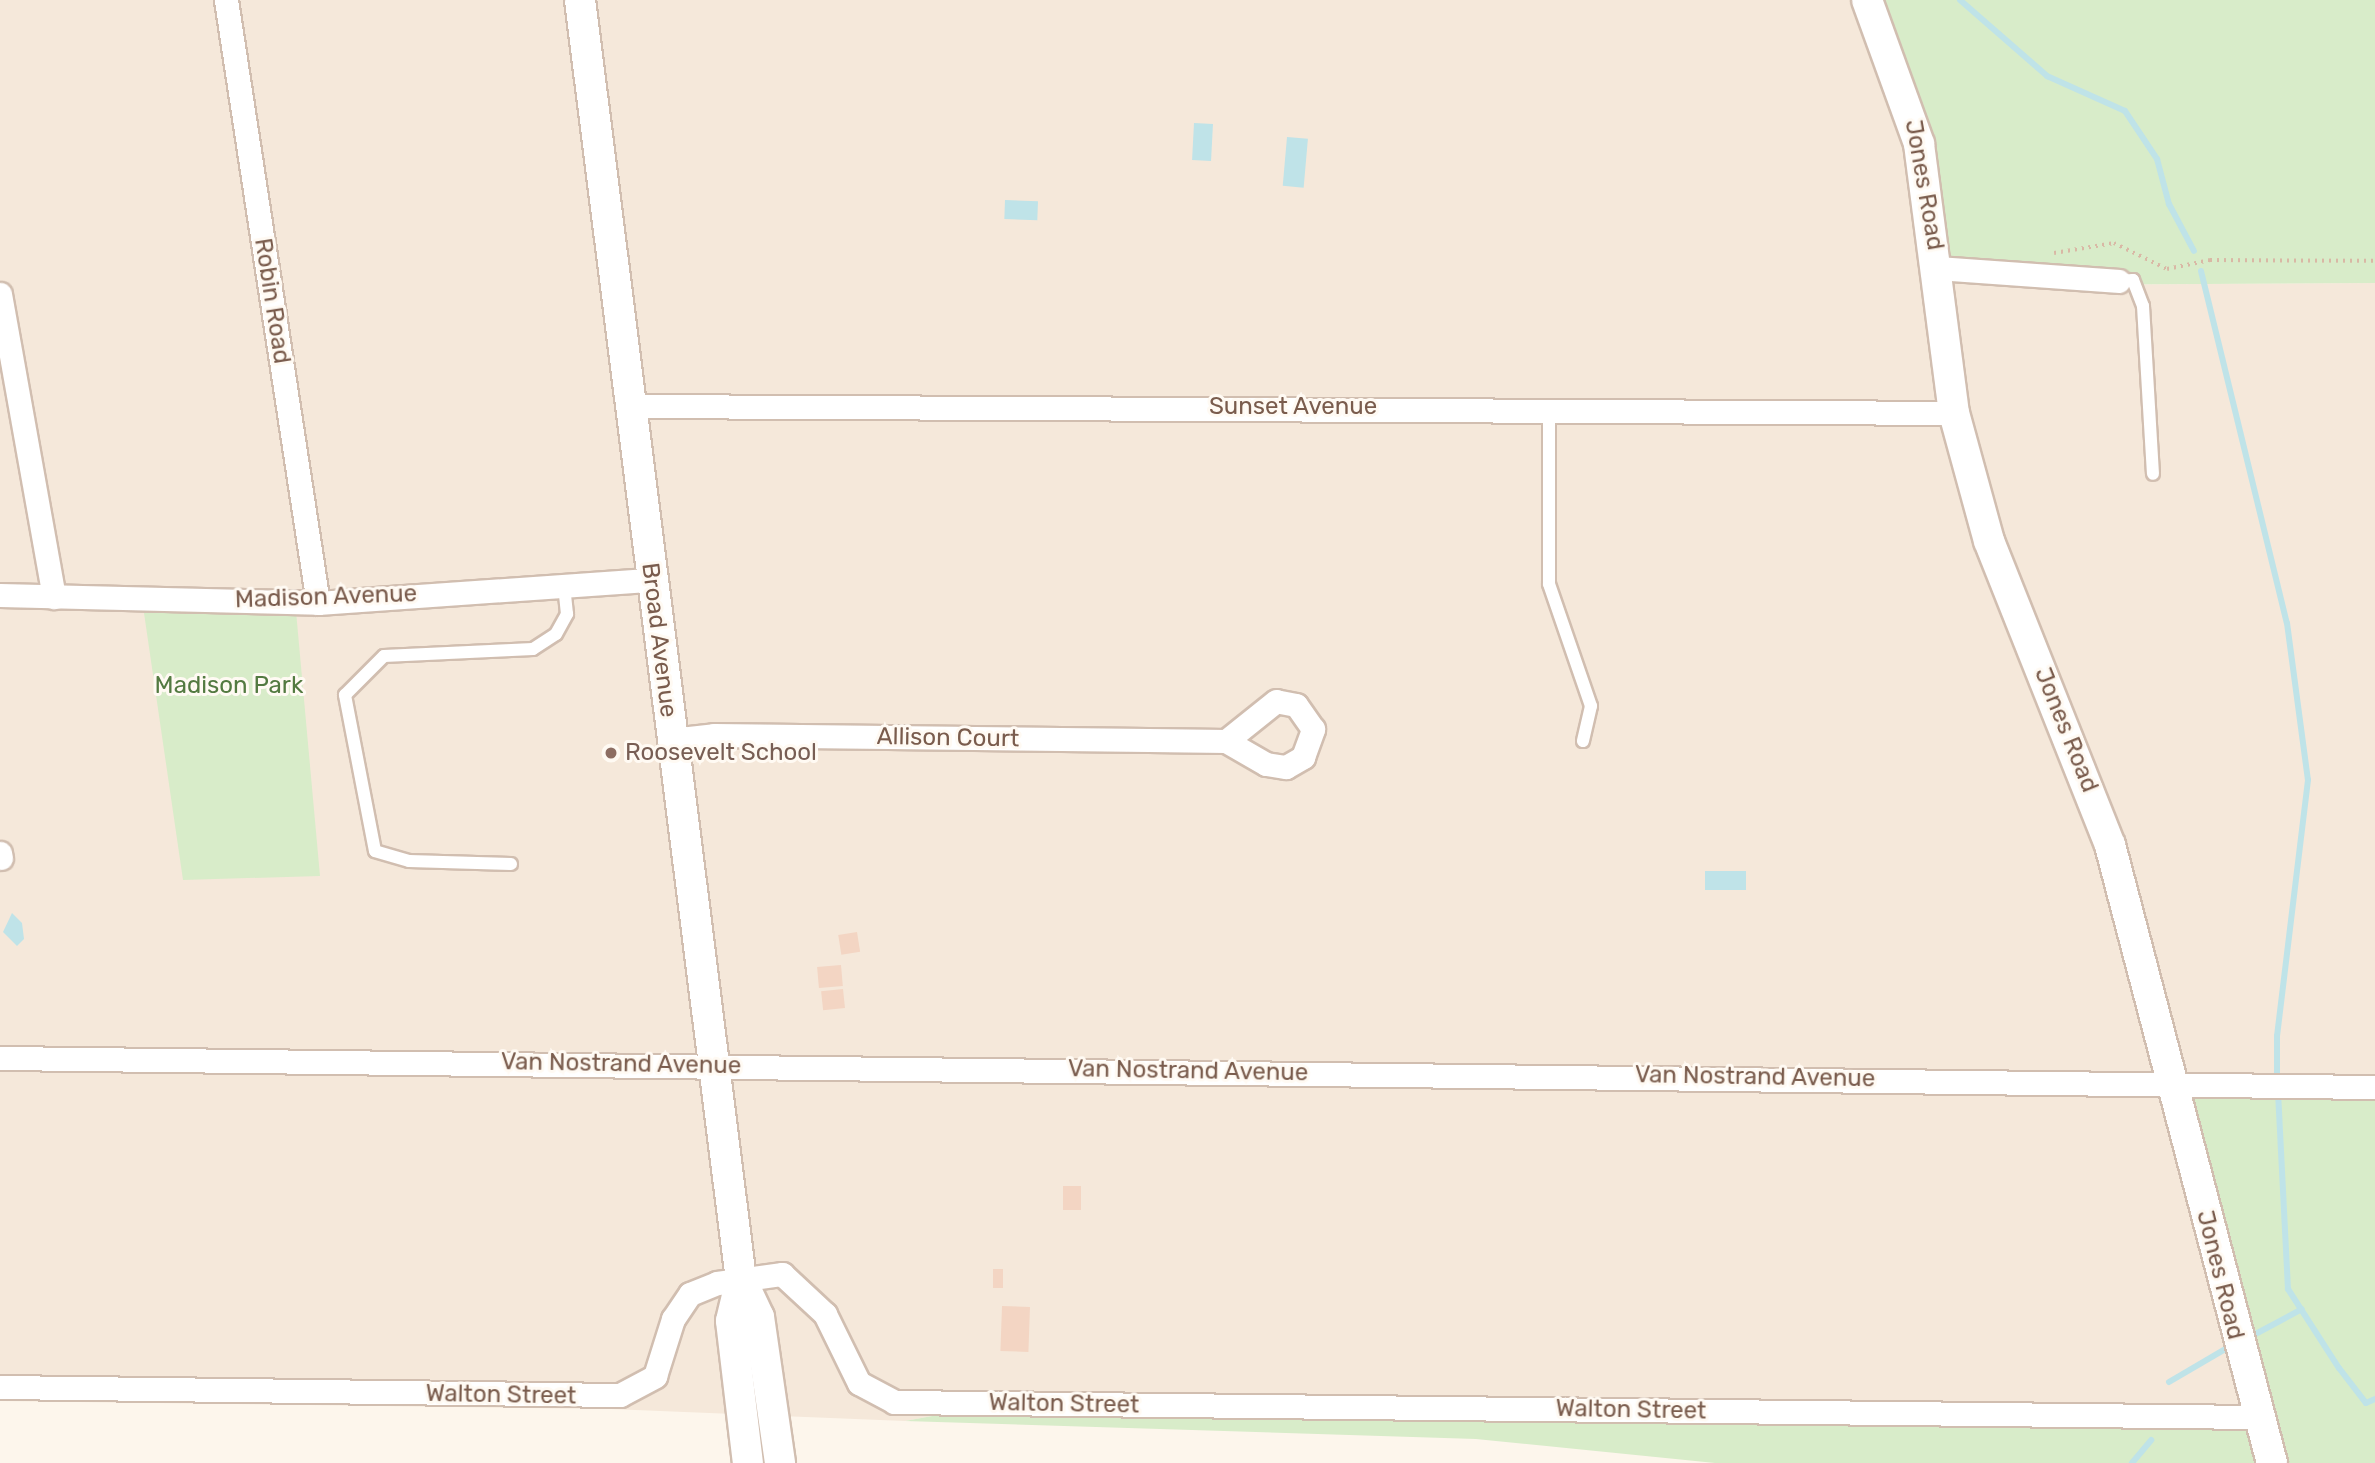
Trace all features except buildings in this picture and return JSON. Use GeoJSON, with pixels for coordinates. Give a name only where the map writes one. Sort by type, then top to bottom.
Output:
{"type":"FeatureCollection","features":[{"type":"Feature","properties":{"kind":"street","name":"Robin Road"},"geometry":{"type":"LineString","coordinates":[[226,0],[318,603]]}},
{"type":"Feature","properties":{"kind":"street","name":"Broad Avenue"},"geometry":{"type":"LineString","coordinates":[[580,0],[671,740],[741,1279],[759,1317],[780,1463]]}},
{"type":"Feature","properties":{"kind":"street","name":"Jones Road"},"geometry":{"type":"LineString","coordinates":[[1867,0],[1909,105],[1938,268],[1954,413],[1989,541],[2110,845],[2237,1344],[2272,1463]]}},
{"type":"Feature","properties":{"kind":"street"},"geometry":{"type":"LineString","coordinates":[[1938,268],[2119,281]]}},
{"type":"Feature","properties":{"kind":"street"},"geometry":{"type":"LineString","coordinates":[[0,294],[54,597]]}},
{"type":"Feature","properties":{"kind":"street","name":"Sunset Avenue"},"geometry":{"type":"LineString","coordinates":[[632,406],[1954,413]]}},
{"type":"Feature","properties":{"kind":"street","name":"Madison Avenue"},"geometry":{"type":"LineString","coordinates":[[0,595],[318,603],[651,580]]}},
{"type":"Feature","properties":{"kind":"street","name":"Allison Court"},"geometry":{"type":"LineString","coordinates":[[671,740],[715,735],[1226,741]]}},
{"type":"Feature","properties":{"kind":"street"},"geometry":{"type":"LineString","coordinates":[[0,853],[1,858]]}},
{"type":"Feature","properties":{"kind":"street","name":"Van Nostrand Avenue"},"geometry":{"type":"LineString","coordinates":[[0,1058],[2171,1081],[2292,1088],[2375,1087]]}},
{"type":"Feature","properties":{"kind":"street","name":"Walton Street"},"geometry":{"type":"LineString","coordinates":[[0,1387],[620,1395],[655,1376],[673,1319],[690,1294],[741,1279],[782,1274],[825,1314],[859,1382],[894,1402],[2258,1417]]}},
{"type":"Feature","properties":{"kind":"street","name":"Broad Avenue"},"geometry":{"type":"LineString","coordinates":[[741,1279],[731,1321],[748,1463]]}},
{"type":"Feature","properties":{"kind":"lane"},"geometry":{"type":"LineString","coordinates":[[2119,281],[2133,281],[2143,306],[2153,474]]}},
{"type":"Feature","properties":{"kind":"lane"},"geometry":{"type":"LineString","coordinates":[[1549,409],[1549,584],[1591,706],[1583,741]]}},
{"type":"Feature","properties":{"kind":"lane"},"geometry":{"type":"LineString","coordinates":[[511,864],[409,861],[375,850],[345,695],[384,656],[533,649],[556,634],[567,614],[564,584]]}},
{"type":"Feature","properties":{"kind":"path"},"geometry":{"type":"LineString","coordinates":[[2042,254],[2114,243],[2167,269],[2210,260],[2375,261]]}},
{"type":"Feature","properties":{"kind":"shaded area"},"geometry":{"type":"Polygon","coordinates":[[[0,0],[1875,0],[2018,285],[2375,283],[2375,1091],[2267,1420],[997,1404],[905,1421],[611,1409],[0,1401],[0,0]]]}},
{"type":"Feature","properties":{"kind":"green space"},"geometry":{"type":"Polygon","coordinates":[[[1875,0],[2375,0],[2375,283],[2018,285],[1943,273],[1875,0]]]}},
{"type":"Feature","properties":{"kind":"green space","name":"Madison Park"},"geometry":{"type":"Polygon","coordinates":[[[296,611],[320,876],[183,880],[144,613],[296,611]]]}},
{"type":"Feature","properties":{"kind":"green space"},"geometry":{"type":"Polygon","coordinates":[[[2166,1083],[2375,1091],[2375,1463],[1715,1463],[1476,1439],[905,1421],[997,1404],[2267,1420],[2166,1083]]]}},
{"type":"Feature","properties":{"kind":"water"},"geometry":{"type":"Polygon","coordinates":[[[1194,123],[1213,124],[1211,161],[1192,160],[1194,123]]]}},
{"type":"Feature","properties":{"kind":"water"},"geometry":{"type":"Polygon","coordinates":[[[1287,137],[1308,139],[1304,188],[1283,186],[1287,137]]]}},
{"type":"Feature","properties":{"kind":"water"},"geometry":{"type":"Polygon","coordinates":[[[1005,200],[1038,201],[1037,220],[1004,219],[1005,200]]]}},
{"type":"Feature","properties":{"kind":"water"},"geometry":{"type":"Polygon","coordinates":[[[1705,871],[1746,871],[1746,890],[1705,890],[1705,871]]]}},
{"type":"Feature","properties":{"kind":"water"},"geometry":{"type":"Polygon","coordinates":[[[12,913],[22,923],[24,939],[17,946],[3,932],[12,913]]]}},
{"type":"Feature","properties":{"kind":"waterway"},"geometry":{"type":"LineString","coordinates":[[1960,0],[2047,76],[2125,111],[2157,159],[2169,204],[2194,251]]}},
{"type":"Feature","properties":{"kind":"waterway"},"geometry":{"type":"LineString","coordinates":[[2201,271],[2287,623],[2308,780],[2277,1036],[2277,1081]]}},
{"type":"Feature","properties":{"kind":"waterway"},"geometry":{"type":"LineString","coordinates":[[2278,1092],[2288,1289],[2339,1368],[2366,1403],[2375,1399]]}},
{"type":"Feature","properties":{"kind":"waterway"},"geometry":{"type":"LineString","coordinates":[[2248,1338],[2302,1309]]}},
{"type":"Feature","properties":{"kind":"waterway"},"geometry":{"type":"LineString","coordinates":[[2169,1382],[2232,1345]]}},
{"type":"Feature","properties":{"kind":"waterway"},"geometry":{"type":"LineString","coordinates":[[2132,1463],[2151,1440]]}},
{"type":"Feature","properties":{"kind":"place","name":"Roosevelt School"},"geometry":{"type":"Point","coordinates":[611,753]}}]}
